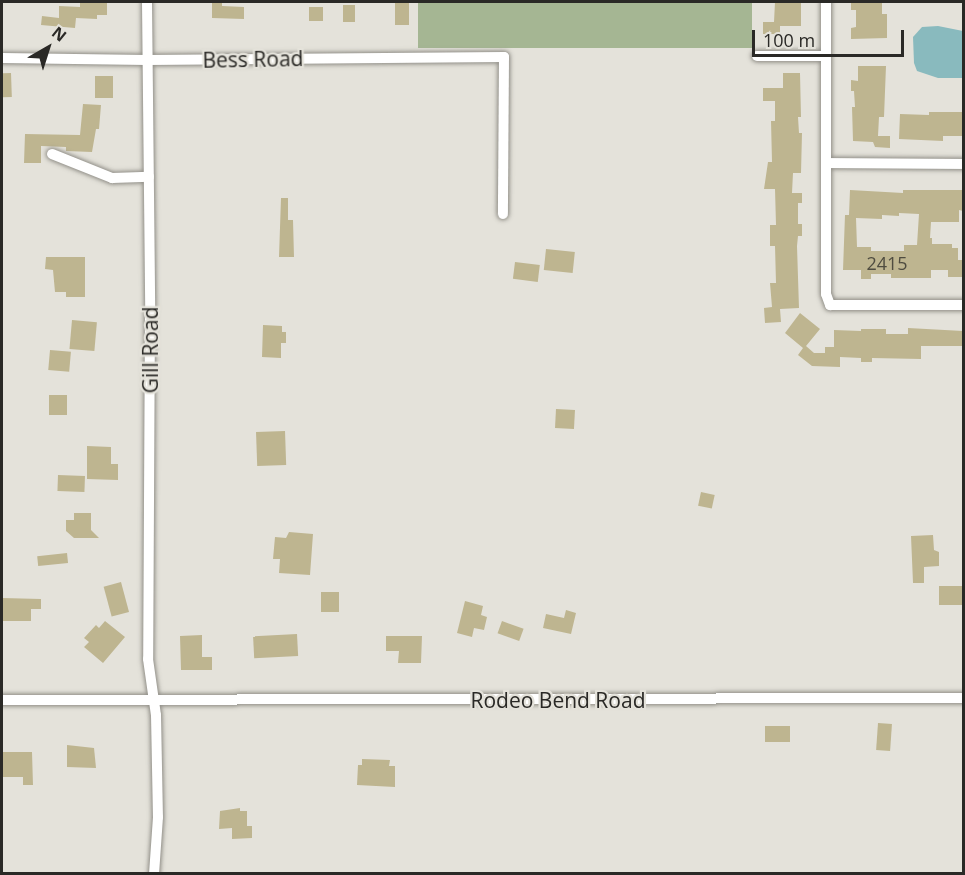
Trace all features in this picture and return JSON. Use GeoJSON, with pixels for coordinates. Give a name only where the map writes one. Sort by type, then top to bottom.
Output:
{"type":"FeatureCollection","features":[{"type":"Feature","properties":{"kind":"street","name":"Gill Road"},"geometry":{"type":"LineString","coordinates":[[147,2],[148,659],[156,715],[158,817],[154,873]]}},
{"type":"Feature","properties":{"kind":"street"},"geometry":{"type":"LineString","coordinates":[[826,2],[826,294],[830,305],[963,305]]}},
{"type":"Feature","properties":{"kind":"street"},"geometry":{"type":"LineString","coordinates":[[757,56],[826,56]]}},
{"type":"Feature","properties":{"kind":"street","name":"Bess Road"},"geometry":{"type":"LineString","coordinates":[[2,58],[147,60],[504,57],[503,214]]}},
{"type":"Feature","properties":{"kind":"street"},"geometry":{"type":"LineString","coordinates":[[52,154],[112,178],[149,177]]}},
{"type":"Feature","properties":{"kind":"street"},"geometry":{"type":"LineString","coordinates":[[826,163],[963,164]]}},
{"type":"Feature","properties":{"kind":"street","name":"Rodeo Bend Road"},"geometry":{"type":"LineString","coordinates":[[2,700],[963,698]]}},
{"type":"Feature","properties":{"kind":"green space"},"geometry":{"type":"Polygon","coordinates":[[[418,2],[752,2],[752,48],[418,48],[418,2]]]}},
{"type":"Feature","properties":{"kind":"water"},"geometry":{"type":"Polygon","coordinates":[[[938,26],[963,31],[963,78],[938,78],[917,71],[914,63],[913,37],[922,27],[938,26]]]}},
{"type":"Feature","properties":{"kind":"building"},"geometry":{"type":"Polygon","coordinates":[[[80,2],[107,2],[107,15],[97,15],[97,19],[76,18],[75,28],[41,25],[42,16],[59,18],[59,6],[80,7],[80,2]]]}},
{"type":"Feature","properties":{"kind":"building"},"geometry":{"type":"Polygon","coordinates":[[[212,2],[222,2],[222,6],[244,7],[244,19],[212,18],[212,2]]]}},
{"type":"Feature","properties":{"kind":"building"},"geometry":{"type":"Polygon","coordinates":[[[395,2],[409,2],[409,25],[395,25],[395,2]]]}},
{"type":"Feature","properties":{"kind":"building"},"geometry":{"type":"Polygon","coordinates":[[[775,2],[801,2],[801,26],[780,26],[780,34],[763,34],[763,22],[774,22],[775,2]]]}},
{"type":"Feature","properties":{"kind":"building"},"geometry":{"type":"Polygon","coordinates":[[[851,2],[882,2],[882,14],[887,14],[887,38],[851,39],[851,28],[856,27],[856,10],[851,10],[851,2]]]}},
{"type":"Feature","properties":{"kind":"building"},"geometry":{"type":"Polygon","coordinates":[[[343,5],[355,5],[355,22],[343,22],[343,5]]]}},
{"type":"Feature","properties":{"kind":"building"},"geometry":{"type":"Polygon","coordinates":[[[309,7],[323,7],[323,21],[309,21],[309,7]]]}},
{"type":"Feature","properties":{"kind":"building"},"geometry":{"type":"Polygon","coordinates":[[[858,66],[886,66],[884,117],[879,117],[878,136],[890,136],[890,148],[875,147],[873,142],[853,141],[852,107],[855,107],[851,80],[858,81],[858,66]]]}},
{"type":"Feature","properties":{"kind":"building"},"geometry":{"type":"Polygon","coordinates":[[[2,73],[11,73],[12,97],[3,97],[2,73]]]}},
{"type":"Feature","properties":{"kind":"building"},"geometry":{"type":"Polygon","coordinates":[[[783,73],[800,73],[801,117],[798,117],[799,133],[802,133],[801,173],[793,173],[792,193],[802,193],[802,203],[798,203],[798,224],[802,224],[802,236],[798,236],[797,246],[799,308],[780,309],[781,322],[765,323],[764,308],[772,307],[770,283],[776,283],[775,246],[770,246],[770,225],[776,225],[775,189],[764,189],[768,162],[772,162],[771,121],[775,121],[775,101],[763,101],[763,88],[783,88],[783,73]]]}},
{"type":"Feature","properties":{"kind":"building"},"geometry":{"type":"Polygon","coordinates":[[[95,76],[113,76],[113,98],[95,98],[95,76]]]}},
{"type":"Feature","properties":{"kind":"building"},"geometry":{"type":"Polygon","coordinates":[[[83,104],[101,105],[99,129],[96,129],[92,152],[66,151],[66,147],[41,146],[41,163],[24,163],[25,134],[80,135],[83,104]]]}},
{"type":"Feature","properties":{"kind":"building"},"geometry":{"type":"Polygon","coordinates":[[[929,112],[963,112],[963,136],[943,136],[943,141],[899,139],[900,114],[929,115],[929,112]]]}},
{"type":"Feature","properties":{"kind":"building"},"geometry":{"type":"Polygon","coordinates":[[[850,190],[903,193],[903,190],[963,190],[963,211],[959,210],[959,222],[931,222],[930,238],[932,238],[932,244],[952,244],[952,248],[958,248],[958,260],[963,260],[963,277],[948,277],[948,270],[931,270],[931,278],[891,278],[891,274],[871,274],[871,279],[861,279],[861,270],[843,270],[845,215],[849,215],[850,190]],[[919,214],[882,215],[882,219],[856,218],[857,247],[871,247],[871,251],[904,251],[904,245],[917,245],[919,214]]]}},
{"type":"Feature","properties":{"kind":"building"},"geometry":{"type":"Polygon","coordinates":[[[281,198],[288,198],[288,220],[293,220],[294,257],[279,257],[281,198]]]}},
{"type":"Feature","properties":{"kind":"building"},"geometry":{"type":"Polygon","coordinates":[[[546,249],[575,252],[573,273],[544,270],[546,249]]]}},
{"type":"Feature","properties":{"kind":"building"},"geometry":{"type":"Polygon","coordinates":[[[46,257],[85,257],[85,297],[66,297],[66,292],[55,292],[53,270],[45,269],[46,257]]]}},
{"type":"Feature","properties":{"kind":"building"},"geometry":{"type":"Polygon","coordinates":[[[515,262],[540,265],[538,282],[513,279],[515,262]]]}},
{"type":"Feature","properties":{"kind":"building"},"geometry":{"type":"Polygon","coordinates":[[[800,313],[820,329],[806,346],[814,353],[825,353],[825,347],[834,347],[834,330],[886,329],[886,334],[908,334],[908,328],[963,331],[963,346],[921,346],[921,359],[872,358],[872,362],[861,362],[861,358],[840,357],[840,367],[812,366],[798,355],[803,348],[785,333],[800,313]]]}},
{"type":"Feature","properties":{"kind":"building"},"geometry":{"type":"Polygon","coordinates":[[[72,320],[97,322],[94,351],[69,349],[72,320]]]}},
{"type":"Feature","properties":{"kind":"building"},"geometry":{"type":"Polygon","coordinates":[[[263,325],[282,326],[282,332],[286,332],[286,343],[281,343],[281,358],[262,357],[263,325]]]}},
{"type":"Feature","properties":{"kind":"building"},"geometry":{"type":"Polygon","coordinates":[[[50,350],[71,352],[69,372],[48,370],[50,350]]]}},
{"type":"Feature","properties":{"kind":"building"},"geometry":{"type":"Polygon","coordinates":[[[49,395],[67,395],[67,415],[49,415],[49,395]]]}},
{"type":"Feature","properties":{"kind":"building"},"geometry":{"type":"Polygon","coordinates":[[[556,409],[575,410],[574,429],[555,428],[556,409]]]}},
{"type":"Feature","properties":{"kind":"building"},"geometry":{"type":"Polygon","coordinates":[[[285,431],[286,465],[257,466],[256,432],[285,431]]]}},
{"type":"Feature","properties":{"kind":"building"},"geometry":{"type":"Polygon","coordinates":[[[87,446],[111,447],[111,464],[118,464],[118,480],[87,479],[87,446]]]}},
{"type":"Feature","properties":{"kind":"building"},"geometry":{"type":"Polygon","coordinates":[[[58,475],[85,476],[84,492],[57,491],[58,475]]]}},
{"type":"Feature","properties":{"kind":"building"},"geometry":{"type":"Polygon","coordinates":[[[701,492],[715,495],[712,509],[698,506],[701,492]]]}},
{"type":"Feature","properties":{"kind":"building"},"geometry":{"type":"Polygon","coordinates":[[[74,513],[91,513],[91,530],[99,538],[74,538],[66,531],[66,520],[74,520],[74,513]]]}},
{"type":"Feature","properties":{"kind":"building"},"geometry":{"type":"Polygon","coordinates":[[[289,532],[313,534],[310,575],[279,573],[280,559],[273,559],[275,537],[286,538],[289,532]]]}},
{"type":"Feature","properties":{"kind":"building"},"geometry":{"type":"Polygon","coordinates":[[[933,535],[934,550],[939,552],[939,566],[924,567],[924,583],[913,583],[911,536],[933,535]]]}},
{"type":"Feature","properties":{"kind":"building"},"geometry":{"type":"Polygon","coordinates":[[[67,553],[68,563],[38,566],[37,556],[67,553]]]}},
{"type":"Feature","properties":{"kind":"building"},"geometry":{"type":"Polygon","coordinates":[[[121,582],[129,612],[112,617],[104,587],[121,582]]]}},
{"type":"Feature","properties":{"kind":"building"},"geometry":{"type":"Polygon","coordinates":[[[939,586],[963,586],[963,605],[939,605],[939,586]]]}},
{"type":"Feature","properties":{"kind":"building"},"geometry":{"type":"Polygon","coordinates":[[[321,592],[339,592],[339,612],[321,612],[321,592]]]}},
{"type":"Feature","properties":{"kind":"building"},"geometry":{"type":"Polygon","coordinates":[[[2,598],[41,599],[41,609],[31,609],[31,621],[2,621],[2,598]]]}},
{"type":"Feature","properties":{"kind":"building"},"geometry":{"type":"Polygon","coordinates":[[[465,601],[483,606],[481,615],[487,617],[484,630],[474,628],[472,637],[457,633],[465,601]]]}},
{"type":"Feature","properties":{"kind":"building"},"geometry":{"type":"Polygon","coordinates":[[[566,610],[576,613],[571,634],[543,628],[546,614],[564,618],[566,610]]]}},
{"type":"Feature","properties":{"kind":"building"},"geometry":{"type":"Polygon","coordinates":[[[105,621],[125,637],[103,663],[84,647],[89,642],[84,638],[96,625],[99,628],[105,621]]]}},
{"type":"Feature","properties":{"kind":"building"},"geometry":{"type":"Polygon","coordinates":[[[502,621],[524,629],[519,641],[498,633],[502,621]]]}},
{"type":"Feature","properties":{"kind":"building"},"geometry":{"type":"Polygon","coordinates":[[[297,634],[298,656],[254,658],[253,636],[297,634]]]}},
{"type":"Feature","properties":{"kind":"building"},"geometry":{"type":"Polygon","coordinates":[[[202,635],[202,657],[212,657],[212,670],[181,670],[180,636],[202,635]]]}},
{"type":"Feature","properties":{"kind":"building"},"geometry":{"type":"Polygon","coordinates":[[[386,636],[422,636],[421,663],[398,663],[399,651],[386,651],[386,636]]]}},
{"type":"Feature","properties":{"kind":"building"},"geometry":{"type":"Polygon","coordinates":[[[878,723],[892,724],[890,751],[876,750],[878,723]]]}},
{"type":"Feature","properties":{"kind":"building"},"geometry":{"type":"Polygon","coordinates":[[[765,726],[790,726],[790,742],[765,742],[765,726]]]}},
{"type":"Feature","properties":{"kind":"building"},"geometry":{"type":"Polygon","coordinates":[[[67,745],[94,748],[96,768],[67,767],[67,745]]]}},
{"type":"Feature","properties":{"kind":"building"},"geometry":{"type":"Polygon","coordinates":[[[2,752],[32,752],[33,785],[23,785],[23,777],[2,777],[2,752]]]}},
{"type":"Feature","properties":{"kind":"building"},"geometry":{"type":"Polygon","coordinates":[[[362,759],[390,760],[389,766],[395,766],[395,787],[357,785],[358,765],[362,765],[362,759]]]}},
{"type":"Feature","properties":{"kind":"building"},"geometry":{"type":"Polygon","coordinates":[[[240,808],[240,811],[247,811],[247,826],[252,826],[252,838],[232,839],[232,828],[219,829],[220,811],[240,808]]]}}]}
